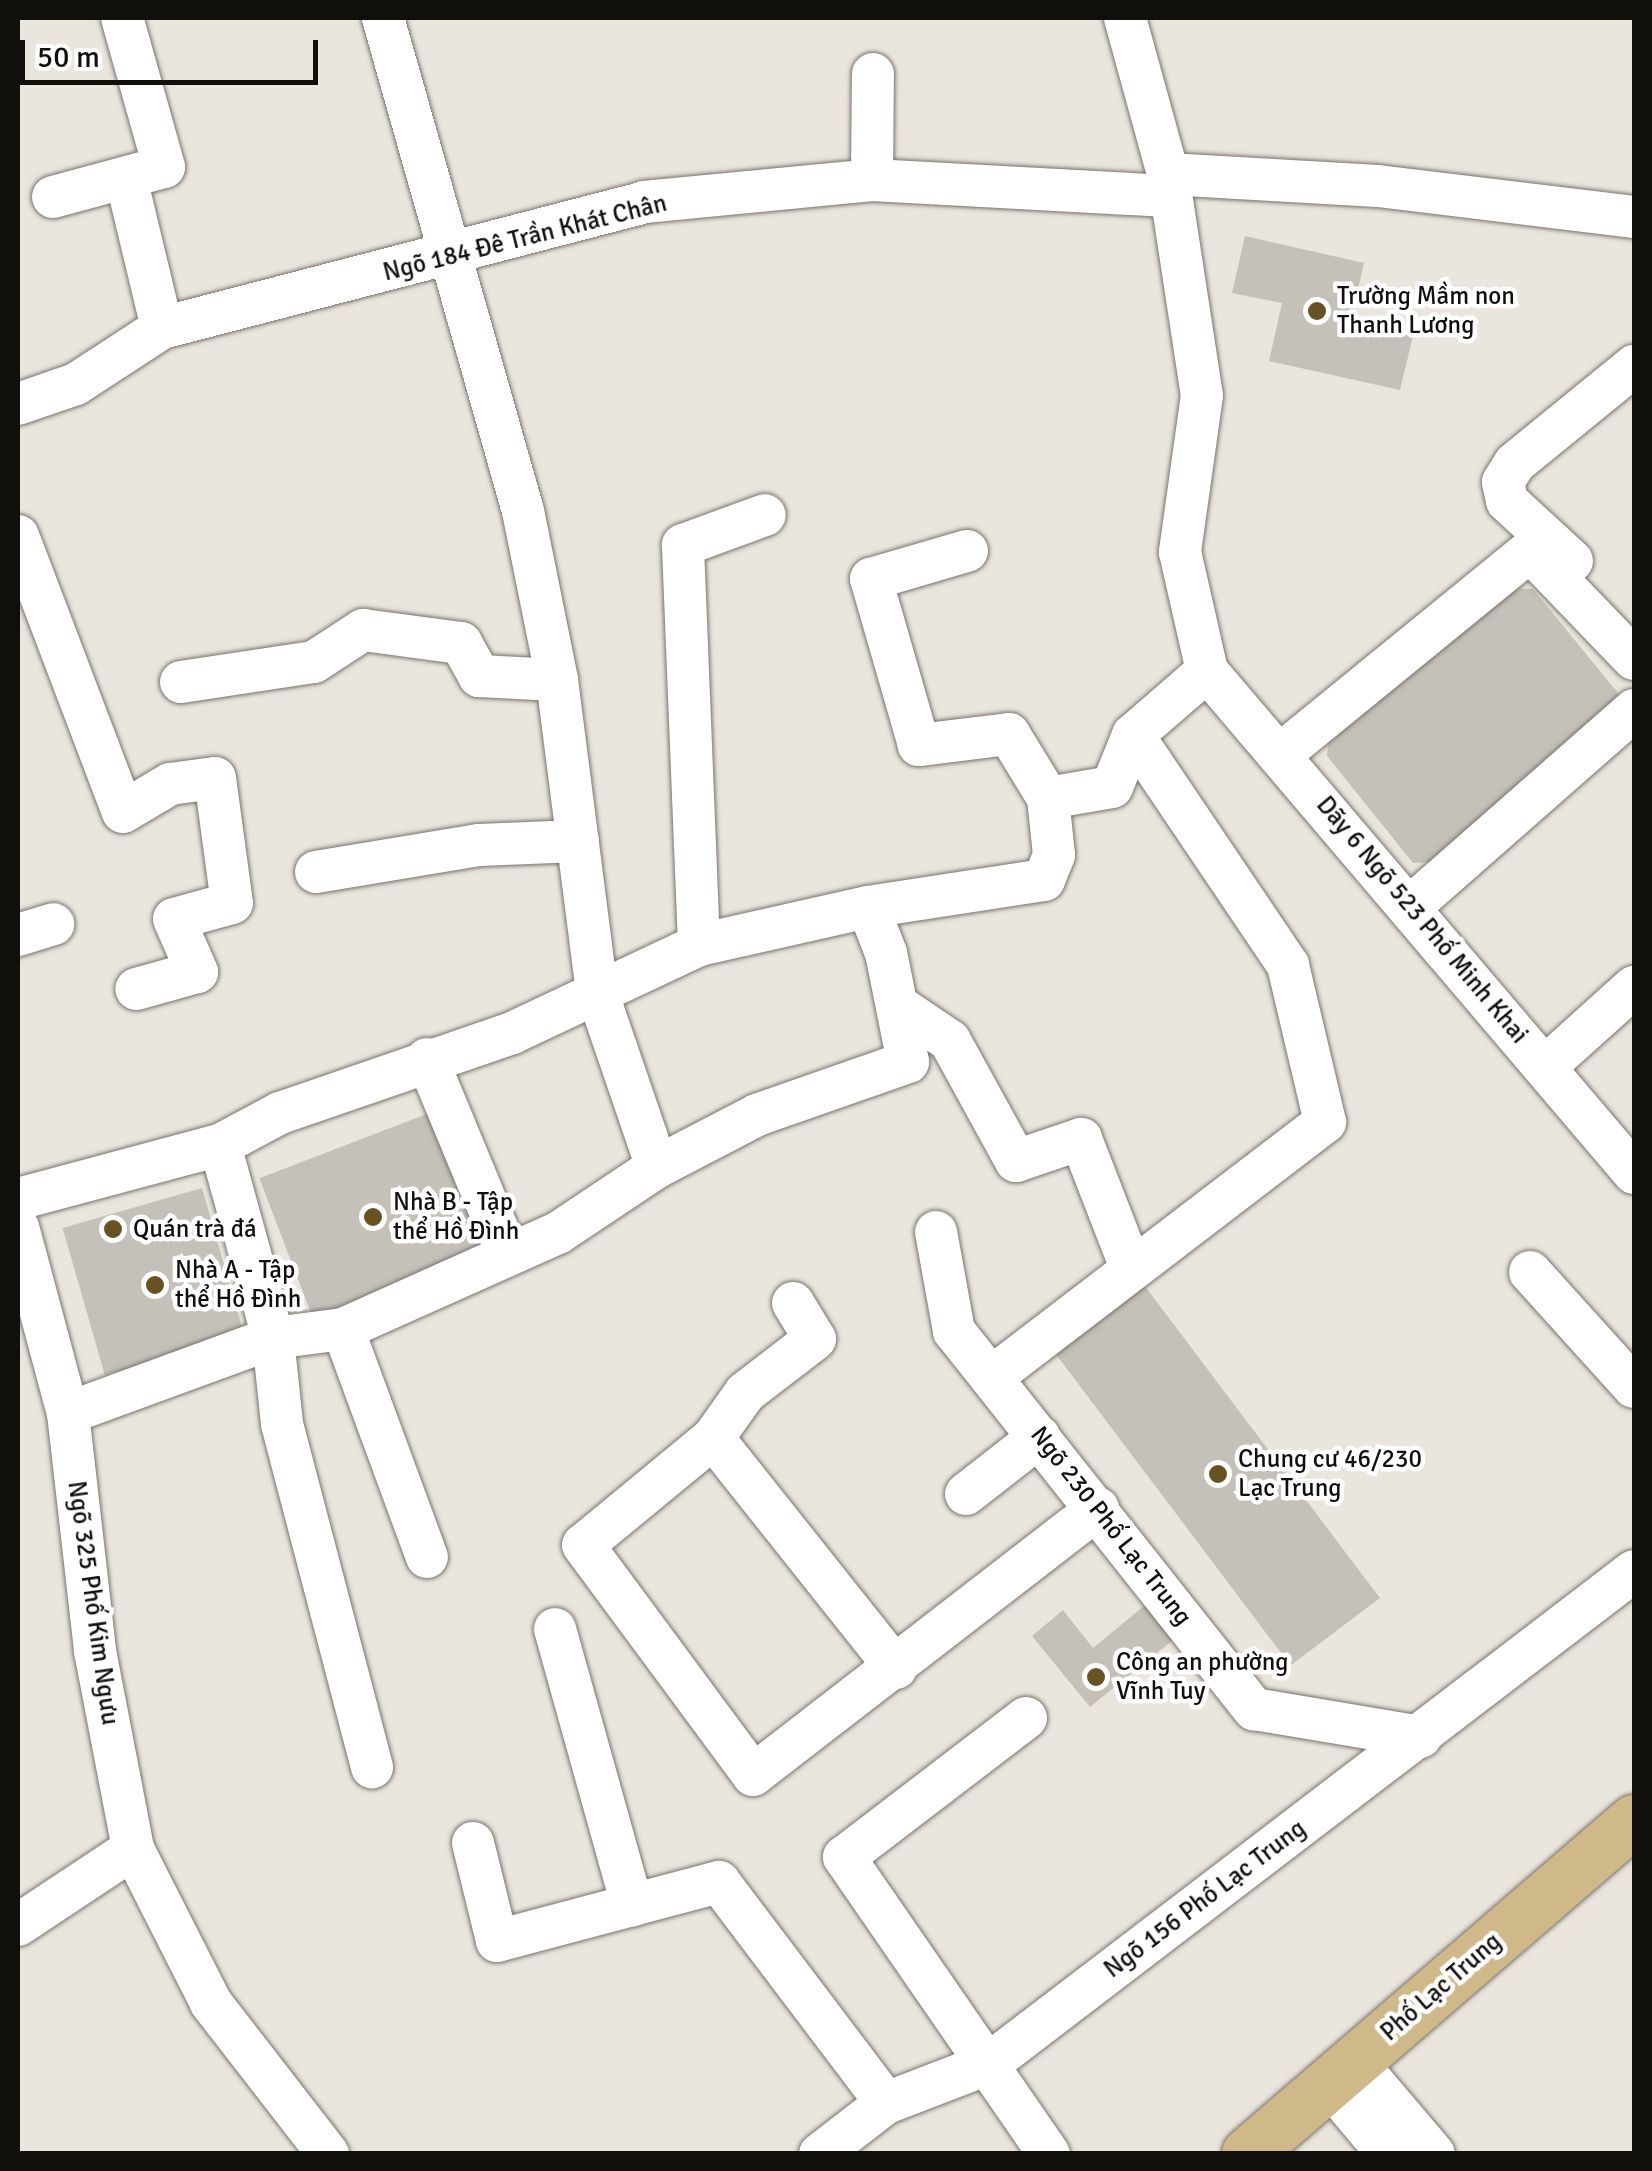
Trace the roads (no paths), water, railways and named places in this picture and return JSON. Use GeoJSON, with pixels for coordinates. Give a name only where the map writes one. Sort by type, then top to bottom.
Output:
{"type":"FeatureCollection","features":[{"type":"Feature","properties":{"kind":"main road","name":"Phố Lạc Trung"},"geometry":{"type":"LineString","coordinates":[[1248,2154],[1634,1821]]}},
{"type":"Feature","properties":{"kind":"street"},"geometry":{"type":"LineString","coordinates":[[53,197],[164,168],[122,18]]}},
{"type":"Feature","properties":{"kind":"street"},"geometry":{"type":"LineString","coordinates":[[383,18],[524,511],[558,680],[597,992],[657,1167]]}},
{"type":"Feature","properties":{"kind":"street"},"geometry":{"type":"LineString","coordinates":[[1048,798],[1112,787],[1132,735],[1207,670],[1180,552],[1202,396],[1170,185],[1125,18]]}},
{"type":"Feature","properties":{"kind":"street"},"geometry":{"type":"LineString","coordinates":[[872,180],[874,74]]}},
{"type":"Feature","properties":{"kind":"street"},"geometry":{"type":"LineString","coordinates":[[126,178],[162,328]]}},
{"type":"Feature","properties":{"kind":"street","name":"Ngõ 184 Đê Trần Khát Chân"},"geometry":{"type":"LineString","coordinates":[[18,404],[76,384],[162,328],[449,257],[644,202],[872,180],[1378,186],[1633,218]]}},
{"type":"Feature","properties":{"kind":"street"},"geometry":{"type":"LineString","coordinates":[[1634,366],[1514,463],[1503,482],[1508,500],[1546,532],[1634,630]]}},
{"type":"Feature","properties":{"kind":"street"},"geometry":{"type":"LineString","coordinates":[[699,944],[683,545],[766,514]]}},
{"type":"Feature","properties":{"kind":"street"},"geometry":{"type":"LineString","coordinates":[[18,536],[123,812],[170,784],[215,778],[232,902],[174,919],[197,972],[136,989]]}},
{"type":"Feature","properties":{"kind":"street"},"geometry":{"type":"LineString","coordinates":[[1282,753],[1530,550],[1634,659]]}},
{"type":"Feature","properties":{"kind":"street"},"geometry":{"type":"LineString","coordinates":[[18,1199],[220,1145],[280,1112],[512,1033],[699,944],[868,907],[1044,880],[1054,855],[1048,798],[1008,734],[919,746],[872,579],[967,551]]}},
{"type":"Feature","properties":{"kind":"street"},"geometry":{"type":"LineString","coordinates":[[181,682],[314,662],[363,630],[461,644],[479,676],[558,680]]}},
{"type":"Feature","properties":{"kind":"street","name":"Dãy 6 Ngõ 523 Phố Minh Khai"},"geometry":{"type":"LineString","coordinates":[[1207,670],[1282,753],[1634,1173]]}},
{"type":"Feature","properties":{"kind":"street"},"geometry":{"type":"LineString","coordinates":[[1410,906],[1634,710]]}},
{"type":"Feature","properties":{"kind":"street"},"geometry":{"type":"LineString","coordinates":[[993,1376],[1325,1122],[1288,965],[1132,735]]}},
{"type":"Feature","properties":{"kind":"street"},"geometry":{"type":"LineString","coordinates":[[316,872],[479,844],[578,841]]}},
{"type":"Feature","properties":{"kind":"street"},"geometry":{"type":"LineString","coordinates":[[68,1413],[273,1338],[343,1329],[508,1252],[558,1233],[657,1167],[757,1116],[908,1062],[868,907]]}},
{"type":"Feature","properties":{"kind":"street"},"geometry":{"type":"LineString","coordinates":[[1546,1067],[1634,986]]}},
{"type":"Feature","properties":{"kind":"street"},"geometry":{"type":"LineString","coordinates":[[896,1006],[950,1041],[1016,1161],[1081,1140],[1131,1268]]}},
{"type":"Feature","properties":{"kind":"street"},"geometry":{"type":"LineString","coordinates":[[427,1059],[508,1252]]}},
{"type":"Feature","properties":{"kind":"street"},"geometry":{"type":"LineString","coordinates":[[220,1145],[273,1338],[282,1424],[372,1767]]}},
{"type":"Feature","properties":{"kind":"street","name":"Ngõ 325 Phố Kim Ngưu"},"geometry":{"type":"LineString","coordinates":[[18,1227],[68,1413],[95,1652],[133,1849],[210,2004],[328,2154]]}},
{"type":"Feature","properties":{"kind":"street","name":"Ngõ 230 Phố Lạc Trung"},"geometry":{"type":"LineString","coordinates":[[936,1232],[954,1331],[1254,1709],[1421,1737]]}},
{"type":"Feature","properties":{"kind":"street"},"geometry":{"type":"LineString","coordinates":[[1530,1272],[1634,1387]]}},
{"type":"Feature","properties":{"kind":"street"},"geometry":{"type":"LineString","coordinates":[[793,1303],[816,1339],[745,1393],[713,1438],[583,1545],[752,1775],[896,1668],[1098,1508]]}},
{"type":"Feature","properties":{"kind":"street"},"geometry":{"type":"LineString","coordinates":[[343,1329],[428,1557]]}},
{"type":"Feature","properties":{"kind":"street"},"geometry":{"type":"LineString","coordinates":[[966,1494],[1040,1437]]}},
{"type":"Feature","properties":{"kind":"street"},"geometry":{"type":"LineString","coordinates":[[713,1438],[896,1668]]}},
{"type":"Feature","properties":{"kind":"street"},"geometry":{"type":"LineString","coordinates":[[1421,1737],[1634,1571]]}},
{"type":"Feature","properties":{"kind":"street"},"geometry":{"type":"LineString","coordinates":[[555,1629],[632,1905]]}},
{"type":"Feature","properties":{"kind":"street"},"geometry":{"type":"LineString","coordinates":[[1026,1718],[844,1857],[990,2063],[1033,2148]]}},
{"type":"Feature","properties":{"kind":"street","name":"Ngõ 156 Phố Lạc Trung"},"geometry":{"type":"LineString","coordinates":[[820,2154],[886,2103],[990,2063],[1421,1737]]}},
{"type":"Feature","properties":{"kind":"street"},"geometry":{"type":"LineString","coordinates":[[473,1843],[496,1941],[720,1882],[886,2103]]}},
{"type":"Feature","properties":{"kind":"street"},"geometry":{"type":"LineString","coordinates":[[18,1925],[133,1849]]}},
{"type":"Feature","properties":{"kind":"street"},"geometry":{"type":"LineString","coordinates":[[1342,2072],[1388,2154]]}},
{"type":"Feature","properties":{"kind":"street"},"geometry":{"type":"LineString","coordinates":[[1342,2072],[1434,2154]]}},
{"type":"Feature","properties":{"kind":"place","name":"Trường Mầm non Thanh Lương"},"geometry":{"type":"Point","coordinates":[1317,311]}},
{"type":"Feature","properties":{"kind":"place","name":"Nhà B - Tập thể Hồ Đình"},"geometry":{"type":"Point","coordinates":[373,1217]}},
{"type":"Feature","properties":{"kind":"place","name":"Quán trà đá"},"geometry":{"type":"Point","coordinates":[113,1229]}},
{"type":"Feature","properties":{"kind":"place","name":"Nhà A - Tập thể Hồ Đình"},"geometry":{"type":"Point","coordinates":[155,1285]}},
{"type":"Feature","properties":{"kind":"place","name":"Chung cư 46/230 Lạc Trung"},"geometry":{"type":"Point","coordinates":[1218,1474]}},
{"type":"Feature","properties":{"kind":"place","name":"Công an phường Vĩnh Tuy"},"geometry":{"type":"Point","coordinates":[1096,1677]}}]}
